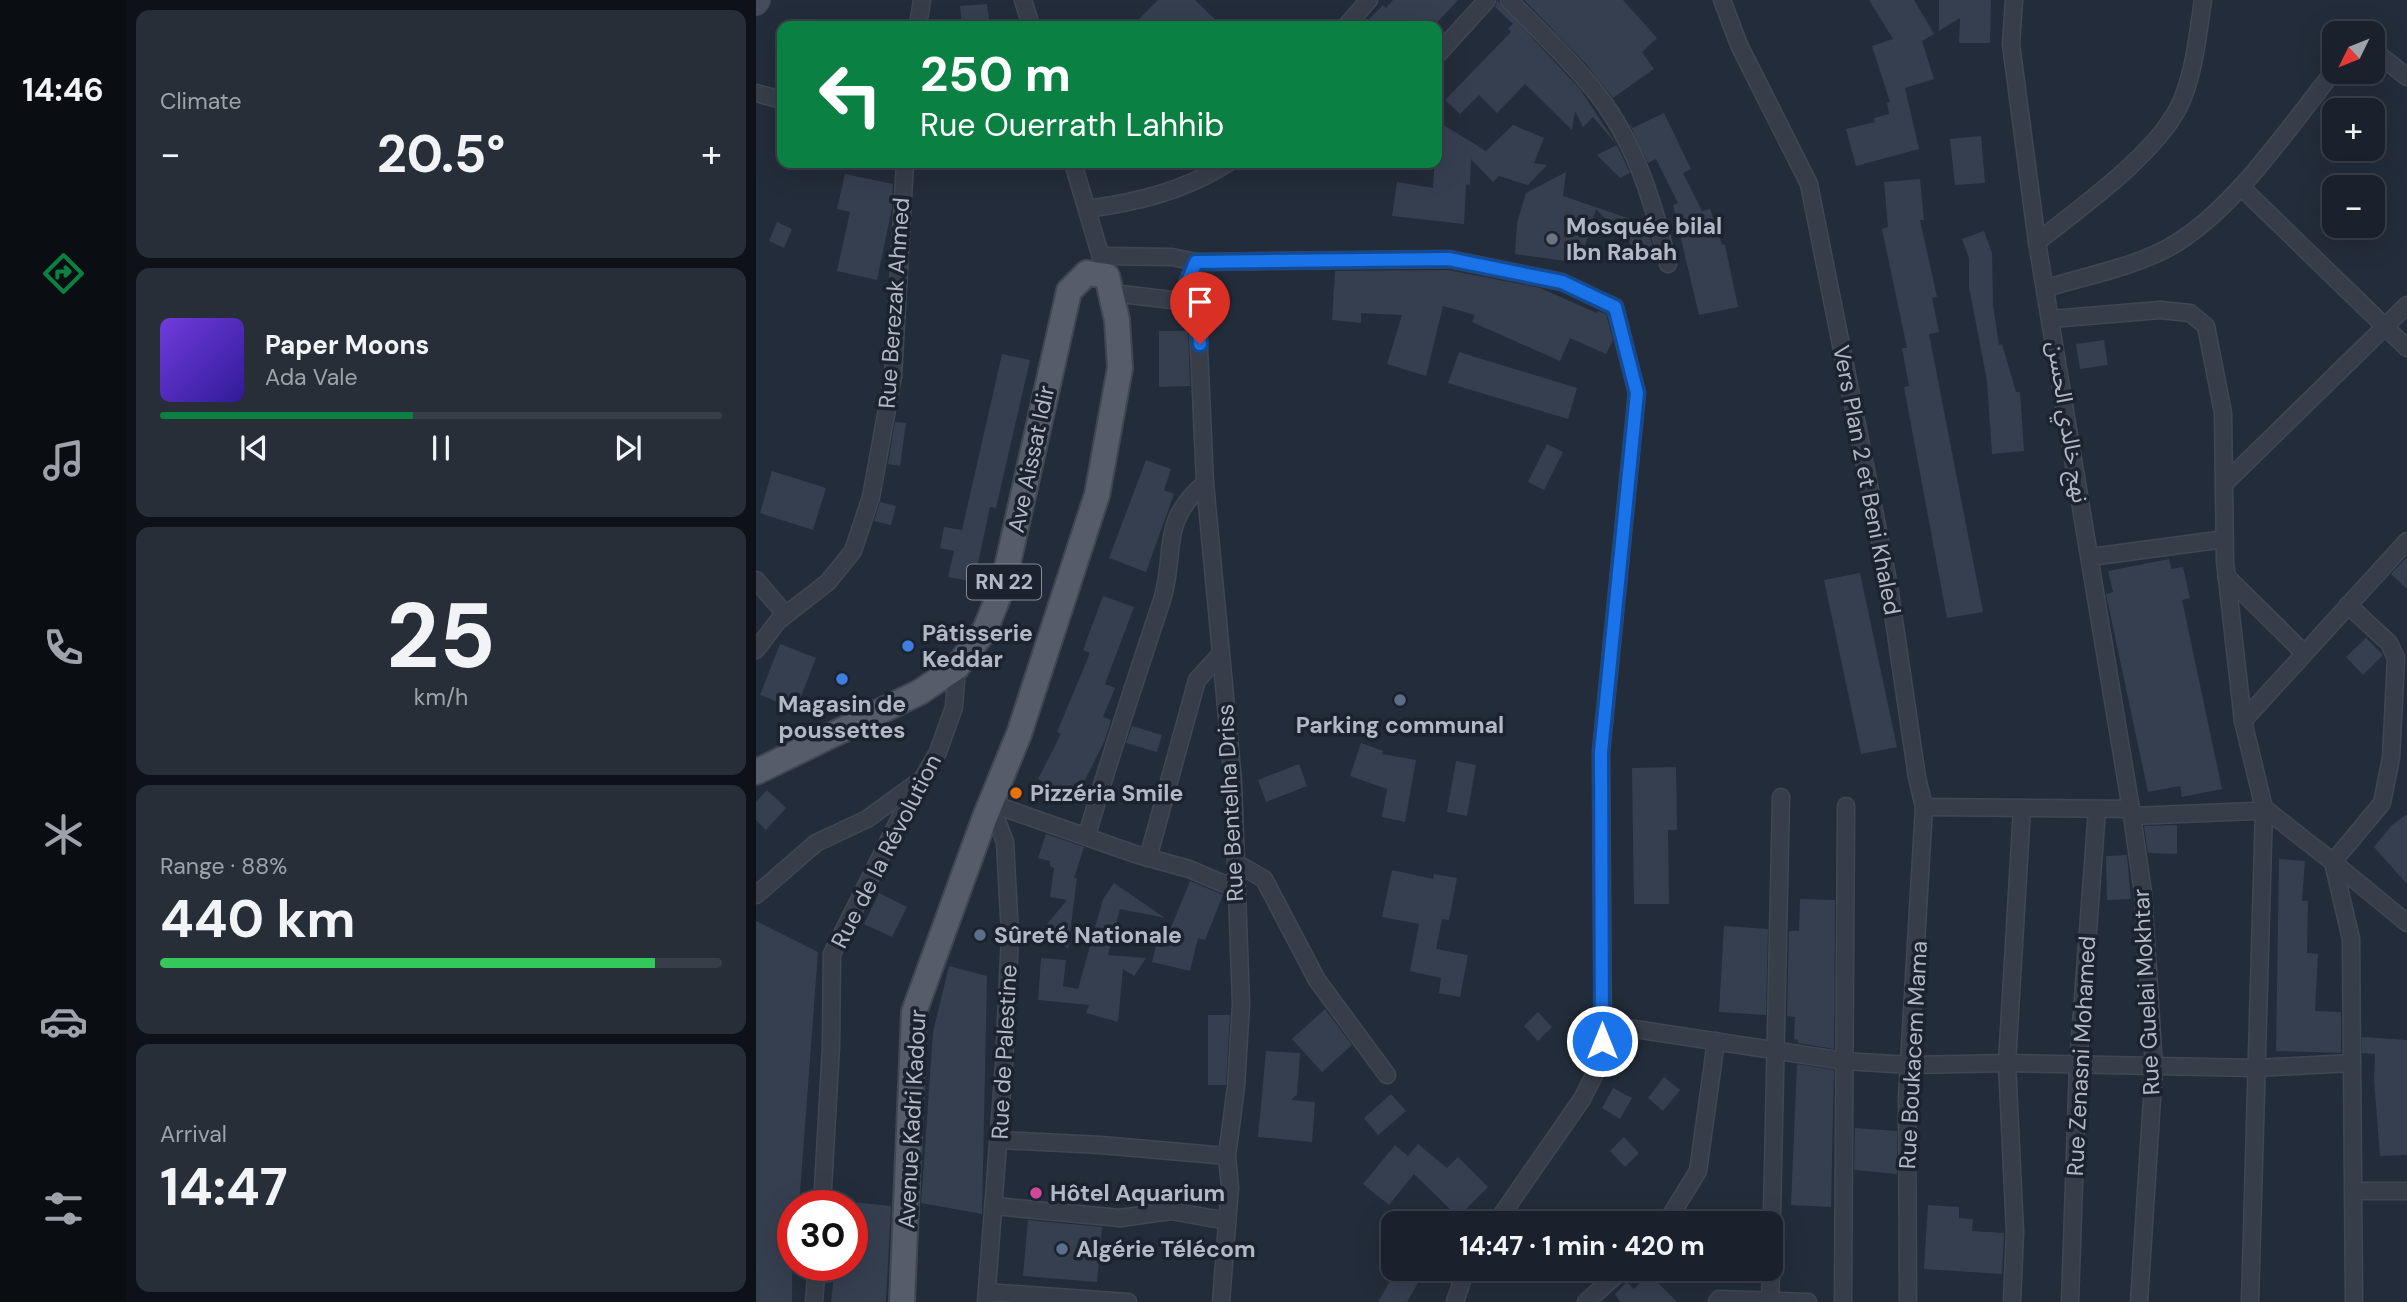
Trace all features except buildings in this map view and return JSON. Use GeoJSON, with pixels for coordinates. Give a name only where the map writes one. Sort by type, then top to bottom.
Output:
{"type":"FeatureCollection","features":[{"type":"Feature","properties":{"kind":"main road","name":"Ave Aissat Idir"},"geometry":{"type":"LineString","coordinates":[[756,772],[920,692],[957,667],[985,630],[1003,585],[1069,291],[1102,275]]}},
{"type":"Feature","properties":{"kind":"main road","name":"Avenue Kadri Kadour"},"geometry":{"type":"LineString","coordinates":[[902,1302],[914,1012],[990,803],[1019,734],[1097,495],[1120,368],[1102,275]]}},
{"type":"Feature","properties":{"kind":"street"},"geometry":{"type":"LineString","coordinates":[[919,21],[922,0]]}},
{"type":"Feature","properties":{"kind":"street"},"geometry":{"type":"LineString","coordinates":[[1023,0],[1029,21]]}},
{"type":"Feature","properties":{"kind":"street"},"geometry":{"type":"LineString","coordinates":[[1350,21],[1369,0]]}},
{"type":"Feature","properties":{"kind":"street"},"geometry":{"type":"LineString","coordinates":[[1442,50],[1487,0]]}},
{"type":"Feature","properties":{"kind":"street"},"geometry":{"type":"LineString","coordinates":[[1509,0],[1598,95],[1622,132],[1653,201],[1668,264]]}},
{"type":"Feature","properties":{"kind":"street","name":"Vers Plan 2 et Beni Khaled"},"geometry":{"type":"LineString","coordinates":[[1722,0],[1739,45],[1809,184],[1889,586],[1917,777],[1924,807]]}},
{"type":"Feature","properties":{"kind":"street","name":"نهج خالدي الحسن"},"geometry":{"type":"LineString","coordinates":[[2014,0],[2011,44],[2037,242],[2131,808]]}},
{"type":"Feature","properties":{"kind":"street"},"geometry":{"type":"LineString","coordinates":[[2037,242],[2158,138],[2181,102],[2192,67],[2203,0]]}},
{"type":"Feature","properties":{"kind":"street"},"geometry":{"type":"LineString","coordinates":[[2385,60],[2407,77]]}},
{"type":"Feature","properties":{"kind":"street"},"geometry":{"type":"LineString","coordinates":[[2046,288],[2160,252],[2195,228],[2241,187],[2324,84]]}},
{"type":"Feature","properties":{"kind":"street"},"geometry":{"type":"LineString","coordinates":[[756,93],[777,99]]}},
{"type":"Feature","properties":{"kind":"street","name":"Rue Berezak Ahmed"},"geometry":{"type":"LineString","coordinates":[[756,650],[786,615],[828,582],[853,551],[871,497],[893,376],[905,168]]}},
{"type":"Feature","properties":{"kind":"street"},"geometry":{"type":"LineString","coordinates":[[1075,168],[1102,275]]}},
{"type":"Feature","properties":{"kind":"street"},"geometry":{"type":"LineString","coordinates":[[1087,209],[1139,202],[1202,180],[1220,168]]}},
{"type":"Feature","properties":{"kind":"street"},"geometry":{"type":"LineString","coordinates":[[2241,187],[2407,348]]}},
{"type":"Feature","properties":{"kind":"street"},"geometry":{"type":"LineString","coordinates":[[1102,275],[1172,257],[1196,262],[1449,259],[1562,282],[1615,307],[1637,393],[1601,752],[1603,1058],[1582,1099],[1504,1211]]}},
{"type":"Feature","properties":{"kind":"street","name":"Rue Bentelha Driss"},"geometry":{"type":"LineString","coordinates":[[1196,262],[1188,281],[1196,303],[1205,483],[1233,781],[1236,863],[1234,888],[1241,1004],[1236,1087],[1227,1156],[1230,1187],[1221,1302]]}},
{"type":"Feature","properties":{"kind":"street"},"geometry":{"type":"LineString","coordinates":[[1102,275],[1196,303]]}},
{"type":"Feature","properties":{"kind":"street"},"geometry":{"type":"LineString","coordinates":[[2224,484],[2407,305]]}},
{"type":"Feature","properties":{"kind":"street"},"geometry":{"type":"LineString","coordinates":[[2051,319],[2160,310],[2190,313],[2206,326],[2223,413],[2226,576],[2243,720],[2259,810],[2250,1302]]}},
{"type":"Feature","properties":{"kind":"street"},"geometry":{"type":"LineString","coordinates":[[1087,835],[1125,708],[1163,596],[1169,539],[1188,498],[1205,483]]}},
{"type":"Feature","properties":{"kind":"street"},"geometry":{"type":"LineString","coordinates":[[2091,557],[2225,539]]}},
{"type":"Feature","properties":{"kind":"street"},"geometry":{"type":"LineString","coordinates":[[2243,720],[2407,541]]}},
{"type":"Feature","properties":{"kind":"street"},"geometry":{"type":"LineString","coordinates":[[2226,576],[2304,653]]}},
{"type":"Feature","properties":{"kind":"street"},"geometry":{"type":"LineString","coordinates":[[756,580],[786,615]]}},
{"type":"Feature","properties":{"kind":"street"},"geometry":{"type":"LineString","coordinates":[[2333,862],[2382,803],[2391,758],[2396,658],[2389,643],[2348,605]]}},
{"type":"Feature","properties":{"kind":"street"},"geometry":{"type":"LineString","coordinates":[[1149,858],[1197,680],[1220,655]]}},
{"type":"Feature","properties":{"kind":"street","name":"Rue de la Révolution"},"geometry":{"type":"LineString","coordinates":[[823,1190],[832,954],[901,816],[938,752],[954,707],[957,667]]}},
{"type":"Feature","properties":{"kind":"street"},"geometry":{"type":"LineString","coordinates":[[756,895],[816,843],[867,819],[923,778]]}},
{"type":"Feature","properties":{"kind":"street"},"geometry":{"type":"LineString","coordinates":[[1772,1211],[1781,797]]}},
{"type":"Feature","properties":{"kind":"street"},"geometry":{"type":"LineString","coordinates":[[990,803],[1149,858],[1189,869],[1234,888]]}},
{"type":"Feature","properties":{"kind":"street","name":"Rue de Palestine"},"geometry":{"type":"LineString","coordinates":[[987,1297],[995,1206],[1010,935],[1005,842],[990,803]]}},
{"type":"Feature","properties":{"kind":"street"},"geometry":{"type":"LineString","coordinates":[[1843,1302],[1846,806]]}},
{"type":"Feature","properties":{"kind":"street"},"geometry":{"type":"LineString","coordinates":[[1924,807],[2097,810],[2131,808],[2133,816],[2259,810],[2333,862],[2407,923]]}},
{"type":"Feature","properties":{"kind":"street","name":"Rue Boukacem Mama"},"geometry":{"type":"LineString","coordinates":[[1908,1302],[1907,1097],[1924,807]]}},
{"type":"Feature","properties":{"kind":"street"},"geometry":{"type":"LineString","coordinates":[[2012,1302],[2015,1232],[2007,1063],[2022,808]]}},
{"type":"Feature","properties":{"kind":"street","name":"Rue Guelai Mokhtar"},"geometry":{"type":"LineString","coordinates":[[2131,808],[2143,893],[2154,1067],[2139,1302]]}},
{"type":"Feature","properties":{"kind":"street","name":"Rue Zenasni Mohamed"},"geometry":{"type":"LineString","coordinates":[[2070,1302],[2078,1065],[2097,810]]}},
{"type":"Feature","properties":{"kind":"street"},"geometry":{"type":"LineString","coordinates":[[2333,862],[2351,939],[2354,1302]]}},
{"type":"Feature","properties":{"kind":"street"},"geometry":{"type":"LineString","coordinates":[[1236,863],[1264,879],[1317,980],[1387,1075]]}},
{"type":"Feature","properties":{"kind":"street"},"geometry":{"type":"LineString","coordinates":[[1602,1024],[1844,1061],[1910,1065],[2007,1063],[2256,1068],[2352,1063]]}},
{"type":"Feature","properties":{"kind":"street"},"geometry":{"type":"LineString","coordinates":[[1673,1211],[1698,1171],[1716,1041]]}},
{"type":"Feature","properties":{"kind":"street"},"geometry":{"type":"LineString","coordinates":[[999,1140],[1101,1145],[1227,1156]]}},
{"type":"Feature","properties":{"kind":"street"},"geometry":{"type":"LineString","coordinates":[[2353,1191],[2407,1191]]}},
{"type":"Feature","properties":{"kind":"street"},"geometry":{"type":"LineString","coordinates":[[995,1206],[1120,1218],[1171,1212],[1227,1221]]}},
{"type":"Feature","properties":{"kind":"street"},"geometry":{"type":"LineString","coordinates":[[814,1302],[816,1281]]}},
{"type":"Feature","properties":{"kind":"street"},"geometry":{"type":"LineString","coordinates":[[1455,1302],[1462,1281]]}},
{"type":"Feature","properties":{"kind":"street"},"geometry":{"type":"LineString","coordinates":[[1586,1302],[1610,1281]]}},
{"type":"Feature","properties":{"kind":"street"},"geometry":{"type":"LineString","coordinates":[[1770,1301],[1771,1281]]}},
{"type":"Feature","properties":{"kind":"street"},"geometry":{"type":"LineString","coordinates":[[987,1297],[1128,1302]]}},
{"type":"Feature","properties":{"kind":"street"},"geometry":{"type":"LineString","coordinates":[[1717,1302],[1719,1299],[1808,1302]]}},
{"type":"Feature","properties":{"kind":"place","name":"Mosquée bilal Ibn Rabah"},"geometry":{"type":"Point","coordinates":[1552,239]}},
{"type":"Feature","properties":{"kind":"place","name":"Pâtisserie Keddar"},"geometry":{"type":"Point","coordinates":[908,646]}},
{"type":"Feature","properties":{"kind":"place","name":"Magasin de poussettes"},"geometry":{"type":"Point","coordinates":[842,679]}},
{"type":"Feature","properties":{"kind":"place","name":"Parking communal"},"geometry":{"type":"Point","coordinates":[1400,700]}},
{"type":"Feature","properties":{"kind":"place","name":"Pizzéria Smile"},"geometry":{"type":"Point","coordinates":[1016,793]}},
{"type":"Feature","properties":{"kind":"place","name":"Sûreté Nationale"},"geometry":{"type":"Point","coordinates":[980,935]}},
{"type":"Feature","properties":{"kind":"place","name":"Hôtel Aquarium"},"geometry":{"type":"Point","coordinates":[1036,1193]}},
{"type":"Feature","properties":{"kind":"place","name":"Algérie Télécom"},"geometry":{"type":"Point","coordinates":[1062,1249]}},
{"type":"Feature","properties":{"kind":"route"},"geometry":{"type":"LineString","coordinates":[[1200,344],[1196,303],[1188,281],[1196,262],[1449,259],[1562,282],[1615,307],[1637,393],[1601,752],[1602,1041]]}}]}
